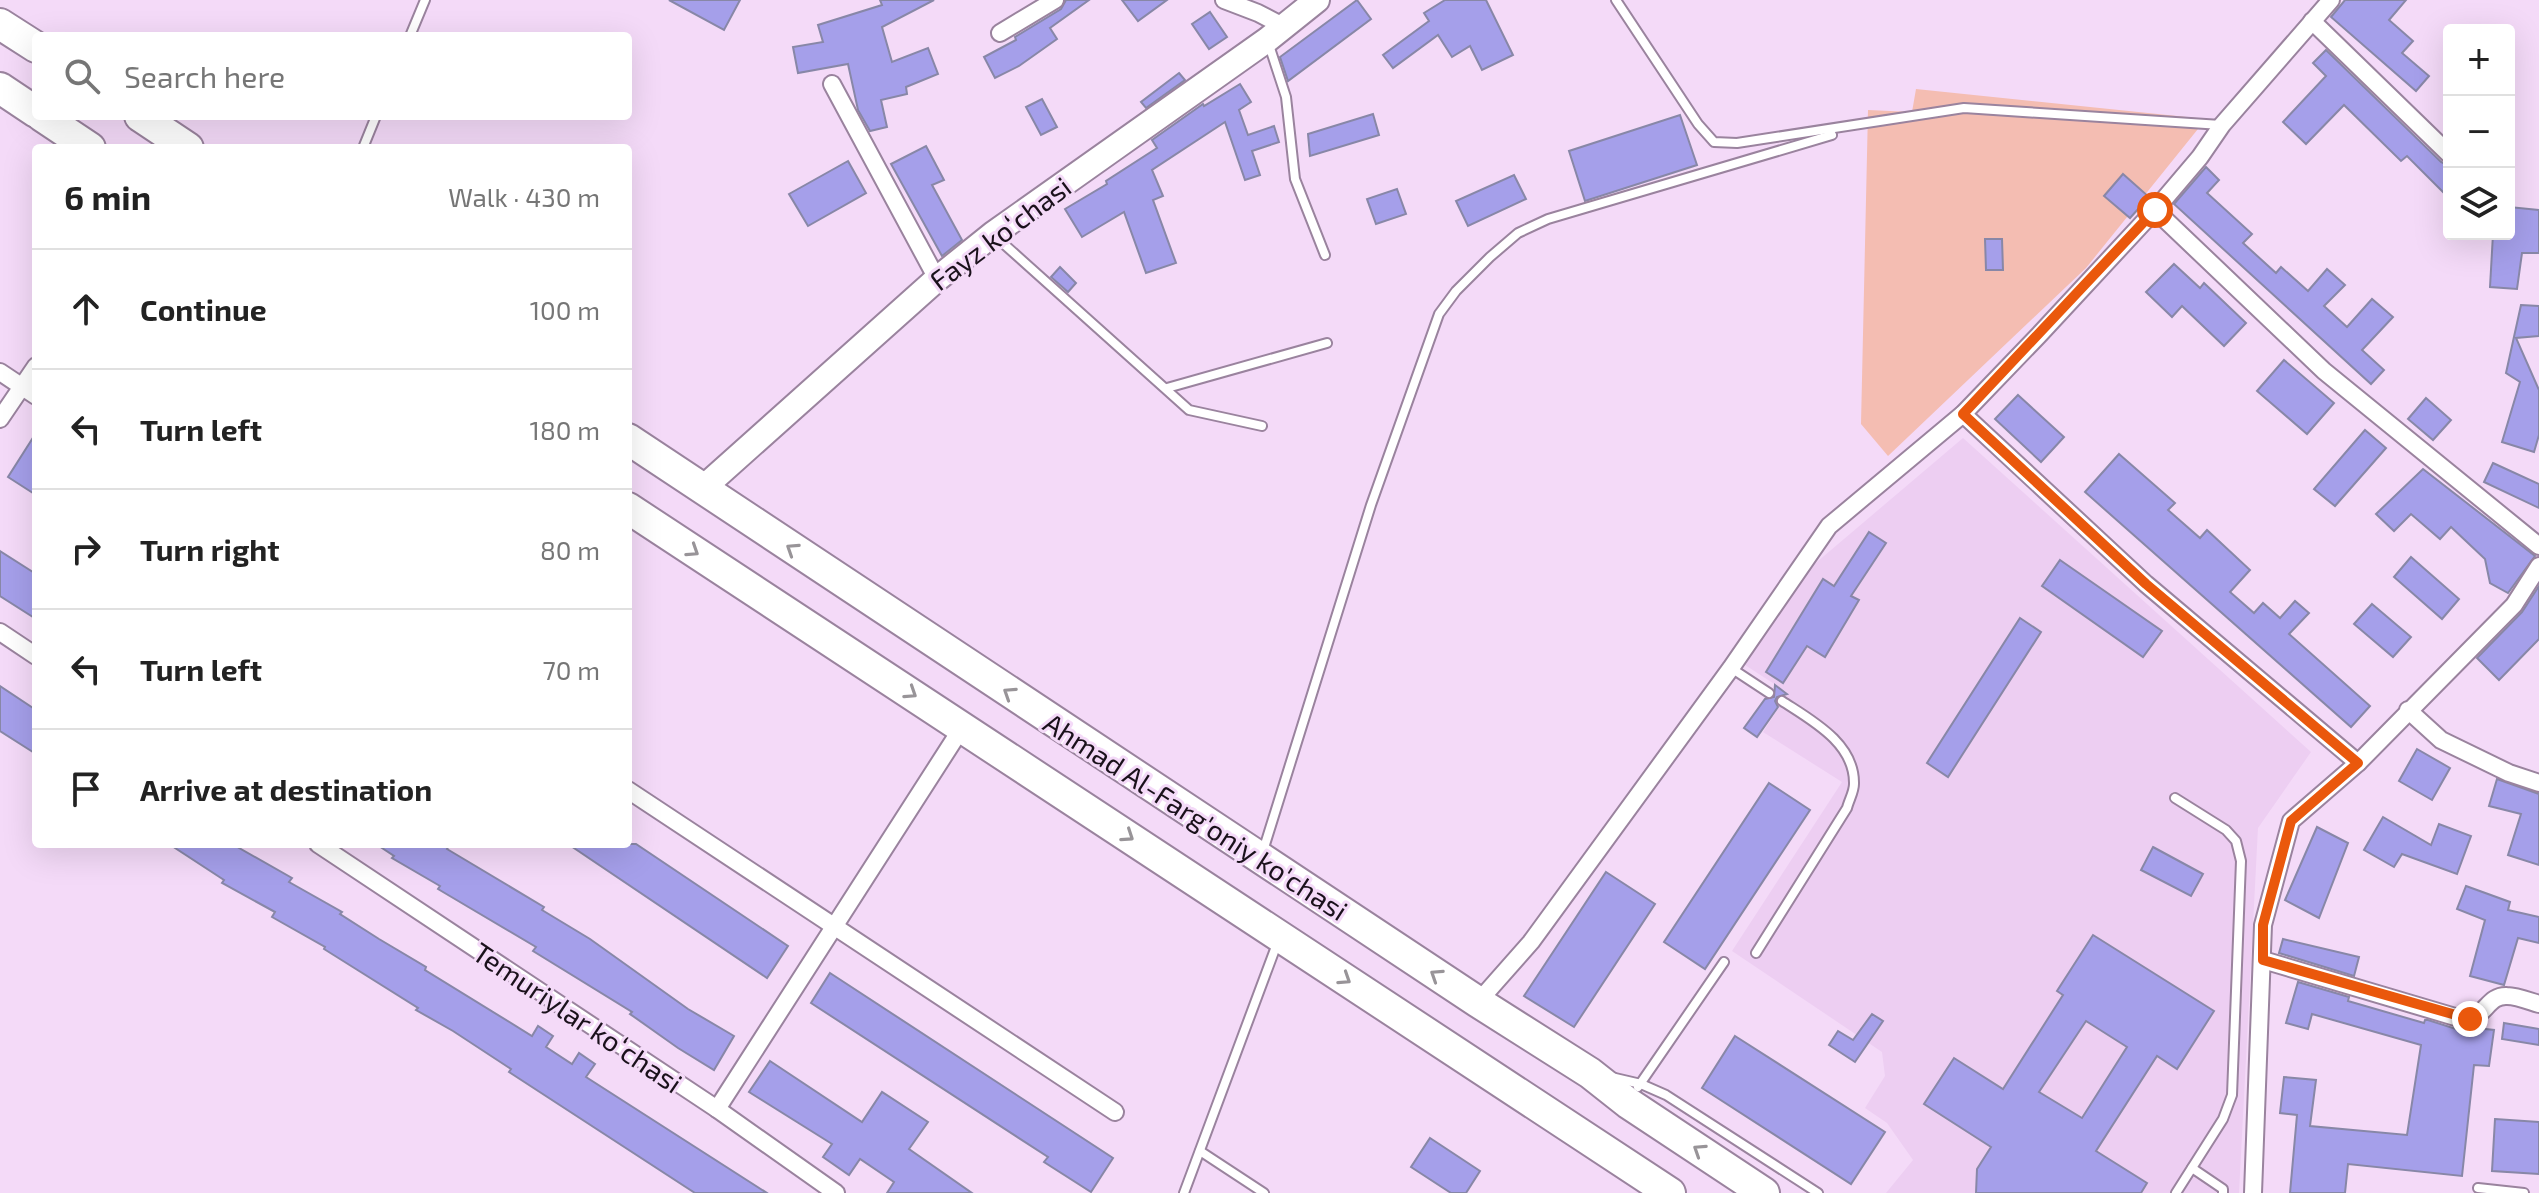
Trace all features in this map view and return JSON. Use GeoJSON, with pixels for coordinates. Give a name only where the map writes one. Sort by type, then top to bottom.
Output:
{"type":"FeatureCollection","features":[{"type":"Feature","properties":{"kind":"highway"},"geometry":{"type":"LineString","coordinates":[[0,24],[32,44]]}},
{"type":"Feature","properties":{"kind":"highway"},"geometry":{"type":"LineString","coordinates":[[0,88],[32,109]]}},
{"type":"Feature","properties":{"kind":"highway"},"geometry":{"type":"LineString","coordinates":[[48,120],[84,144]]}},
{"type":"Feature","properties":{"kind":"highway"},"geometry":{"type":"LineString","coordinates":[[146,120],[182,144]]}},
{"type":"Feature","properties":{"kind":"highway","name":"Ahmad Al-Farg'oniy ko'chasi"},"geometry":{"type":"LineString","coordinates":[[632,442],[1478,1002],[1590,1073],[1634,1093],[1764,1193]]}},
{"type":"Feature","properties":{"kind":"highway","name":"Ahmad Al-Farg'oniy ko'chasi"},"geometry":{"type":"LineString","coordinates":[[632,511],[1670,1193]]}},
{"type":"Feature","properties":{"kind":"street"},"geometry":{"type":"LineString","coordinates":[[1000,33],[1055,0]]}},
{"type":"Feature","properties":{"kind":"street"},"geometry":{"type":"LineString","coordinates":[[1224,0],[1258,13],[1275,33]]}},
{"type":"Feature","properties":{"kind":"street","name":"Fayz koʻchasi"},"geometry":{"type":"LineString","coordinates":[[702,489],[937,279],[993,234],[1317,0]]}},
{"type":"Feature","properties":{"kind":"street"},"geometry":{"type":"LineString","coordinates":[[1478,1002],[1531,942],[1731,668],[1829,526],[1963,414],[2155,210],[2200,157],[2222,125],[2331,0]]}},
{"type":"Feature","properties":{"kind":"street"},"geometry":{"type":"LineString","coordinates":[[2312,21],[2443,148]]}},
{"type":"Feature","properties":{"kind":"street"},"geometry":{"type":"LineString","coordinates":[[832,84],[937,279]]}},
{"type":"Feature","properties":{"kind":"street"},"geometry":{"type":"LineString","coordinates":[[2155,210],[2324,371],[2539,546]]}},
{"type":"Feature","properties":{"kind":"street"},"geometry":{"type":"LineString","coordinates":[[0,372],[29,391],[0,419]]}},
{"type":"Feature","properties":{"kind":"street"},"geometry":{"type":"LineString","coordinates":[[1963,414],[2146,584],[2358,763]]}},
{"type":"Feature","properties":{"kind":"street"},"geometry":{"type":"LineString","coordinates":[[2253,1193],[2263,925],[2291,821],[2358,763],[2514,605],[2539,566]]}},
{"type":"Feature","properties":{"kind":"street"},"geometry":{"type":"LineString","coordinates":[[0,632],[32,653]]}},
{"type":"Feature","properties":{"kind":"street"},"geometry":{"type":"LineString","coordinates":[[2408,710],[2441,740],[2509,773],[2539,783]]}},
{"type":"Feature","properties":{"kind":"street"},"geometry":{"type":"LineString","coordinates":[[717,1109],[963,726]]}},
{"type":"Feature","properties":{"kind":"street"},"geometry":{"type":"LineString","coordinates":[[632,793],[1115,1112]]}},
{"type":"Feature","properties":{"kind":"street","name":"Temuriylar koʻchasi"},"geometry":{"type":"LineString","coordinates":[[324,848],[717,1109],[836,1193]]}},
{"type":"Feature","properties":{"kind":"street"},"geometry":{"type":"LineString","coordinates":[[2263,960],[2462,1019],[2478,1017],[2499,997],[2508,995],[2539,1004]]}},
{"type":"Feature","properties":{"kind":"lane"},"geometry":{"type":"LineString","coordinates":[[412,32],[425,0]]}},
{"type":"Feature","properties":{"kind":"lane"},"geometry":{"type":"LineString","coordinates":[[1616,0],[1698,124],[1714,142],[1737,143],[1964,108],[2222,125]]}},
{"type":"Feature","properties":{"kind":"lane"},"geometry":{"type":"LineString","coordinates":[[1275,33],[1295,179],[1325,255]]}},
{"type":"Feature","properties":{"kind":"lane"},"geometry":{"type":"LineString","coordinates":[[365,144],[374,120]]}},
{"type":"Feature","properties":{"kind":"lane"},"geometry":{"type":"LineString","coordinates":[[1261,859],[1371,505],[1439,314],[1456,291],[1518,233],[1548,219],[1832,135]]}},
{"type":"Feature","properties":{"kind":"lane"},"geometry":{"type":"LineString","coordinates":[[993,234],[1189,410],[1262,426]]}},
{"type":"Feature","properties":{"kind":"lane"},"geometry":{"type":"LineString","coordinates":[[1167,388],[1327,343]]}},
{"type":"Feature","properties":{"kind":"lane"},"geometry":{"type":"LineString","coordinates":[[1731,668],[1769,693]]}},
{"type":"Feature","properties":{"kind":"lane"},"geometry":{"type":"LineString","coordinates":[[1756,953],[1847,808],[1854,786],[1852,768],[1843,749],[1822,728],[1782,701]]}},
{"type":"Feature","properties":{"kind":"lane"},"geometry":{"type":"LineString","coordinates":[[2175,798],[2226,830],[2236,841],[2241,861],[2232,1095],[2223,1119],[2176,1193]]}},
{"type":"Feature","properties":{"kind":"lane"},"geometry":{"type":"LineString","coordinates":[[1184,1193],[1280,936]]}},
{"type":"Feature","properties":{"kind":"lane"},"geometry":{"type":"LineString","coordinates":[[1634,1093],[1724,962]]}},
{"type":"Feature","properties":{"kind":"lane"},"geometry":{"type":"LineString","coordinates":[[1634,1093],[1666,1095],[1818,1193]]}},
{"type":"Feature","properties":{"kind":"lane"},"geometry":{"type":"LineString","coordinates":[[1200,1151],[1264,1193]]}},
{"type":"Feature","properties":{"kind":"lane"},"geometry":{"type":"LineString","coordinates":[[2192,1168],[2223,1189],[2223,1193]]}},
{"type":"Feature","properties":{"kind":"lane"},"geometry":{"type":"LineString","coordinates":[[2478,1188],[2524,1193]]}},
{"type":"Feature","properties":{"kind":"shaded area"},"geometry":{"type":"Polygon","coordinates":[[[1916,89],[2206,119],[2086,268],[1888,456],[1861,424],[1868,110],[1912,112],[1916,89]]]}},
{"type":"Feature","properties":{"kind":"shaded area"},"geometry":{"type":"Polygon","coordinates":[[[1963,438],[2311,752],[2258,828],[2239,1193],[1886,1193],[1913,1160],[1887,1123],[1865,1108],[1885,1076],[1882,1052],[1732,951],[1842,782],[1763,732],[1788,693],[1742,663],[1811,567],[1963,438]]]}},
{"type":"Feature","properties":{"kind":"building"},"geometry":{"type":"Polygon","coordinates":[[[669,0],[740,0],[724,30],[669,0]]]}},
{"type":"Feature","properties":{"kind":"building"},"geometry":{"type":"Polygon","coordinates":[[[880,0],[934,0],[882,27],[892,62],[928,48],[938,74],[906,87],[907,94],[881,100],[887,127],[870,131],[858,110],[848,64],[798,73],[793,47],[823,42],[818,25],[882,5],[880,0]]]}},
{"type":"Feature","properties":{"kind":"building"},"geometry":{"type":"Polygon","coordinates":[[[1066,0],[1089,0],[1050,28],[1057,39],[1019,66],[995,78],[984,57],[1016,40],[1015,37],[1061,9],[1066,0]]]}},
{"type":"Feature","properties":{"kind":"building"},"geometry":{"type":"Polygon","coordinates":[[[1122,0],[1167,0],[1138,21],[1122,0]]]}},
{"type":"Feature","properties":{"kind":"building"},"geometry":{"type":"Polygon","coordinates":[[[1357,0],[1371,19],[1288,81],[1280,57],[1357,0]]]}},
{"type":"Feature","properties":{"kind":"building"},"geometry":{"type":"Polygon","coordinates":[[[1445,0],[1486,0],[1513,55],[1482,70],[1470,46],[1452,57],[1438,35],[1393,68],[1383,55],[1429,21],[1424,13],[1445,0]]]}},
{"type":"Feature","properties":{"kind":"building"},"geometry":{"type":"Polygon","coordinates":[[[2345,0],[2406,0],[2389,20],[2413,41],[2402,53],[2429,76],[2416,91],[2331,17],[2345,0]]]}},
{"type":"Feature","properties":{"kind":"building"},"geometry":{"type":"Polygon","coordinates":[[[1210,12],[1227,37],[1209,49],[1192,24],[1210,12]]]}},
{"type":"Feature","properties":{"kind":"building"},"geometry":{"type":"Polygon","coordinates":[[[2326,50],[2443,163],[2443,192],[2407,156],[2401,161],[2344,105],[2306,144],[2283,122],[2326,76],[2313,63],[2326,50]]]}},
{"type":"Feature","properties":{"kind":"building"},"geometry":{"type":"Polygon","coordinates":[[[1179,73],[1185,80],[1146,108],[1141,102],[1179,73]]]}},
{"type":"Feature","properties":{"kind":"building"},"geometry":{"type":"Polygon","coordinates":[[[1240,84],[1251,102],[1239,110],[1248,135],[1274,126],[1279,142],[1252,151],[1260,175],[1245,180],[1225,122],[1152,170],[1163,196],[1153,200],[1176,263],[1146,273],[1124,212],[1082,237],[1065,209],[1157,148],[1152,140],[1203,104],[1240,84]]]}},
{"type":"Feature","properties":{"kind":"building"},"geometry":{"type":"Polygon","coordinates":[[[1042,99],[1057,127],[1041,135],[1026,107],[1042,99]]]}},
{"type":"Feature","properties":{"kind":"building"},"geometry":{"type":"Polygon","coordinates":[[[1373,114],[1379,135],[1310,156],[1308,134],[1373,114]]]}},
{"type":"Feature","properties":{"kind":"building"},"geometry":{"type":"Polygon","coordinates":[[[1680,115],[1697,165],[1585,201],[1569,151],[1680,115]]]}},
{"type":"Feature","properties":{"kind":"building"},"geometry":{"type":"Polygon","coordinates":[[[926,146],[944,180],[932,185],[962,240],[942,256],[891,164],[926,146]]]}},
{"type":"Feature","properties":{"kind":"building"},"geometry":{"type":"Polygon","coordinates":[[[848,161],[866,193],[808,226],[789,194],[848,161]]]}},
{"type":"Feature","properties":{"kind":"building"},"geometry":{"type":"Polygon","coordinates":[[[2206,167],[2219,180],[2207,193],[2252,234],[2243,243],[2276,273],[2281,267],[2308,291],[2327,269],[2345,285],[2324,306],[2347,327],[2372,299],[2393,317],[2362,350],[2384,370],[2371,384],[2174,204],[2206,167]]]}},
{"type":"Feature","properties":{"kind":"building"},"geometry":{"type":"Polygon","coordinates":[[[2123,174],[2149,197],[2130,218],[2104,196],[2123,174]]]}},
{"type":"Feature","properties":{"kind":"building"},"geometry":{"type":"Polygon","coordinates":[[[1514,175],[1526,199],[1468,226],[1456,201],[1514,175]]]}},
{"type":"Feature","properties":{"kind":"building"},"geometry":{"type":"Polygon","coordinates":[[[1397,189],[1406,214],[1376,224],[1367,199],[1397,189]]]}},
{"type":"Feature","properties":{"kind":"building"},"geometry":{"type":"Polygon","coordinates":[[[2515,208],[2539,210],[2539,253],[2522,253],[2517,289],[2490,287],[2493,240],[2515,240],[2515,208]]]}},
{"type":"Feature","properties":{"kind":"building"},"geometry":{"type":"Polygon","coordinates":[[[1985,239],[2002,239],[2003,270],[1986,270],[1985,239]]]}},
{"type":"Feature","properties":{"kind":"building"},"geometry":{"type":"Polygon","coordinates":[[[2174,264],[2200,288],[2204,283],[2246,323],[2224,346],[2182,306],[2172,317],[2146,292],[2174,264]]]}},
{"type":"Feature","properties":{"kind":"building"},"geometry":{"type":"Polygon","coordinates":[[[1060,267],[1076,283],[1068,292],[1051,277],[1060,267]]]}},
{"type":"Feature","properties":{"kind":"building"},"geometry":{"type":"Polygon","coordinates":[[[2521,305],[2539,306],[2539,336],[2516,338],[2539,390],[2539,435],[2534,452],[2502,442],[2520,382],[2506,373],[2521,305]]]}},
{"type":"Feature","properties":{"kind":"building"},"geometry":{"type":"Polygon","coordinates":[[[2284,360],[2334,403],[2307,434],[2257,391],[2284,360]]]}},
{"type":"Feature","properties":{"kind":"building"},"geometry":{"type":"Polygon","coordinates":[[[2018,395],[2064,437],[2041,462],[1995,419],[2018,395]]]}},
{"type":"Feature","properties":{"kind":"building"},"geometry":{"type":"Polygon","coordinates":[[[2426,398],[2451,420],[2433,440],[2408,419],[2426,398]]]}},
{"type":"Feature","properties":{"kind":"building"},"geometry":{"type":"Polygon","coordinates":[[[2365,430],[2386,448],[2335,506],[2314,489],[2365,430]]]}},
{"type":"Feature","properties":{"kind":"building"},"geometry":{"type":"Polygon","coordinates":[[[32,439],[32,492],[8,477],[32,439]]]}},
{"type":"Feature","properties":{"kind":"building"},"geometry":{"type":"Polygon","coordinates":[[[2119,454],[2175,503],[2168,510],[2200,538],[2207,530],[2250,570],[2230,592],[2254,613],[2263,603],[2280,618],[2295,601],[2309,613],[2289,634],[2370,706],[2351,727],[2085,492],[2119,454]]]}},
{"type":"Feature","properties":{"kind":"building"},"geometry":{"type":"Polygon","coordinates":[[[2493,463],[2539,484],[2539,508],[2484,482],[2493,463]]]}},
{"type":"Feature","properties":{"kind":"building"},"geometry":{"type":"Polygon","coordinates":[[[2423,469],[2535,556],[2508,593],[2490,583],[2485,559],[2451,527],[2440,539],[2411,514],[2394,531],[2376,514],[2423,469]]]}},
{"type":"Feature","properties":{"kind":"building"},"geometry":{"type":"Polygon","coordinates":[[[1869,532],[1886,543],[1851,596],[1859,600],[1825,657],[1807,646],[1783,683],[1766,672],[1823,579],[1834,586],[1869,532]]]}},
{"type":"Feature","properties":{"kind":"building"},"geometry":{"type":"Polygon","coordinates":[[[0,551],[32,571],[32,616],[0,596],[0,551]]]}},
{"type":"Feature","properties":{"kind":"building"},"geometry":{"type":"Polygon","coordinates":[[[2411,557],[2459,599],[2442,619],[2394,577],[2411,557]]]}},
{"type":"Feature","properties":{"kind":"building"},"geometry":{"type":"Polygon","coordinates":[[[2060,560],[2162,631],[2143,657],[2042,586],[2060,560]]]}},
{"type":"Feature","properties":{"kind":"building"},"geometry":{"type":"Polygon","coordinates":[[[2539,586],[2539,639],[2499,680],[2477,658],[2522,612],[2539,586]]]}},
{"type":"Feature","properties":{"kind":"building"},"geometry":{"type":"Polygon","coordinates":[[[2372,604],[2411,637],[2393,657],[2354,624],[2372,604]]]}},
{"type":"Feature","properties":{"kind":"building"},"geometry":{"type":"Polygon","coordinates":[[[2020,618],[2041,632],[1948,777],[1927,763],[2020,618]]]}},
{"type":"Feature","properties":{"kind":"building"},"geometry":{"type":"Polygon","coordinates":[[[1775,685],[1787,694],[1777,697],[1778,707],[1757,737],[1744,728],[1765,699],[1774,697],[1775,685]]]}},
{"type":"Feature","properties":{"kind":"building"},"geometry":{"type":"Polygon","coordinates":[[[0,686],[32,707],[32,751],[0,731],[0,686]]]}},
{"type":"Feature","properties":{"kind":"building"},"geometry":{"type":"Polygon","coordinates":[[[2417,749],[2450,768],[2432,800],[2399,781],[2417,749]]]}},
{"type":"Feature","properties":{"kind":"building"},"geometry":{"type":"Polygon","coordinates":[[[2497,779],[2539,794],[2539,865],[2508,855],[2521,814],[2489,806],[2497,779]]]}},
{"type":"Feature","properties":{"kind":"building"},"geometry":{"type":"Polygon","coordinates":[[[1769,783],[1810,810],[1705,969],[1664,942],[1769,783]]]}},
{"type":"Feature","properties":{"kind":"building"},"geometry":{"type":"Polygon","coordinates":[[[2383,817],[2431,845],[2439,824],[2471,836],[2457,874],[2402,854],[2394,867],[2364,850],[2383,817]]]}},
{"type":"Feature","properties":{"kind":"building"},"geometry":{"type":"Polygon","coordinates":[[[2317,827],[2348,843],[2319,918],[2285,900],[2317,827]]]}},
{"type":"Feature","properties":{"kind":"building"},"geometry":{"type":"Polygon","coordinates":[[[632,844],[636,844],[788,946],[767,978],[574,848],[632,848],[632,844]]]}},
{"type":"Feature","properties":{"kind":"building"},"geometry":{"type":"Polygon","coordinates":[[[2153,847],[2203,874],[2191,896],[2141,870],[2153,847]]]}},
{"type":"Feature","properties":{"kind":"building"},"geometry":{"type":"Polygon","coordinates":[[[175,848],[239,848],[292,878],[289,882],[342,912],[340,914],[426,967],[425,970],[532,1036],[538,1026],[553,1036],[546,1047],[572,1064],[579,1053],[595,1064],[586,1077],[767,1193],[695,1193],[325,947],[272,917],[275,912],[222,883],[224,880],[175,848]]]}},
{"type":"Feature","properties":{"kind":"building"},"geometry":{"type":"Polygon","coordinates":[[[382,848],[448,848],[544,907],[542,910],[590,939],[688,1009],[734,1036],[714,1070],[630,1014],[632,1012],[533,951],[536,947],[438,889],[440,886],[392,858],[394,856],[382,848]]]}},
{"type":"Feature","properties":{"kind":"building"},"geometry":{"type":"Polygon","coordinates":[[[1606,872],[1655,904],[1574,1027],[1524,996],[1606,872]]]}},
{"type":"Feature","properties":{"kind":"building"},"geometry":{"type":"Polygon","coordinates":[[[2466,886],[2510,902],[2508,910],[2539,917],[2539,943],[2518,938],[2504,985],[2470,976],[2485,920],[2457,909],[2466,886]]]}},
{"type":"Feature","properties":{"kind":"building"},"geometry":{"type":"Polygon","coordinates":[[[2093,935],[2214,1011],[2177,1069],[2157,1056],[2096,1151],[2147,1183],[2141,1193],[1976,1193],[1977,1169],[1991,1147],[1924,1104],[1954,1058],[2003,1089],[2063,995],[2057,991],[2093,935]],[[2086,1021],[2039,1092],[2082,1118],[2127,1047],[2086,1021]]]}},
{"type":"Feature","properties":{"kind":"building"},"geometry":{"type":"Polygon","coordinates":[[[2283,939],[2359,957],[2354,976],[2279,953],[2283,939]]]}},
{"type":"Feature","properties":{"kind":"building"},"geometry":{"type":"Polygon","coordinates":[[[830,973],[1113,1158],[1091,1192],[1044,1162],[1048,1157],[811,1003],[830,973]]]}},
{"type":"Feature","properties":{"kind":"building"},"geometry":{"type":"Polygon","coordinates":[[[2298,982],[2349,997],[2348,1001],[2424,1023],[2428,1020],[2459,1030],[2494,1030],[2489,1066],[2474,1065],[2462,1176],[2348,1164],[2345,1193],[2290,1193],[2297,1115],[2280,1113],[2284,1077],[2316,1080],[2310,1126],[2407,1135],[2421,1045],[2312,1014],[2308,1029],[2286,1023],[2298,982]]]}},
{"type":"Feature","properties":{"kind":"building"},"geometry":{"type":"Polygon","coordinates":[[[1872,1014],[1883,1021],[1855,1062],[1829,1045],[1838,1031],[1853,1040],[1872,1014]]]}},
{"type":"Feature","properties":{"kind":"building"},"geometry":{"type":"Polygon","coordinates":[[[2504,1023],[2539,1029],[2539,1045],[2502,1039],[2504,1023]]]}},
{"type":"Feature","properties":{"kind":"building"},"geometry":{"type":"Polygon","coordinates":[[[1735,1036],[1885,1132],[1851,1184],[1702,1088],[1735,1036]]]}},
{"type":"Feature","properties":{"kind":"building"},"geometry":{"type":"Polygon","coordinates":[[[770,1061],[862,1122],[882,1092],[928,1122],[909,1149],[972,1193],[887,1193],[894,1182],[860,1159],[849,1175],[823,1157],[832,1144],[749,1092],[770,1061]]]}},
{"type":"Feature","properties":{"kind":"building"},"geometry":{"type":"Polygon","coordinates":[[[2495,1119],[2539,1122],[2539,1174],[2492,1171],[2495,1119]]]}},
{"type":"Feature","properties":{"kind":"building"},"geometry":{"type":"Polygon","coordinates":[[[1430,1138],[1480,1171],[1466,1193],[1451,1193],[1411,1167],[1430,1138]]]}},
{"type":"Feature","properties":{"kind":"route"},"geometry":{"type":"LineString","coordinates":[[2155,210],[1963,414],[2146,584],[2358,763],[2291,821],[2263,925],[2263,960],[2470,1019]]}}]}
